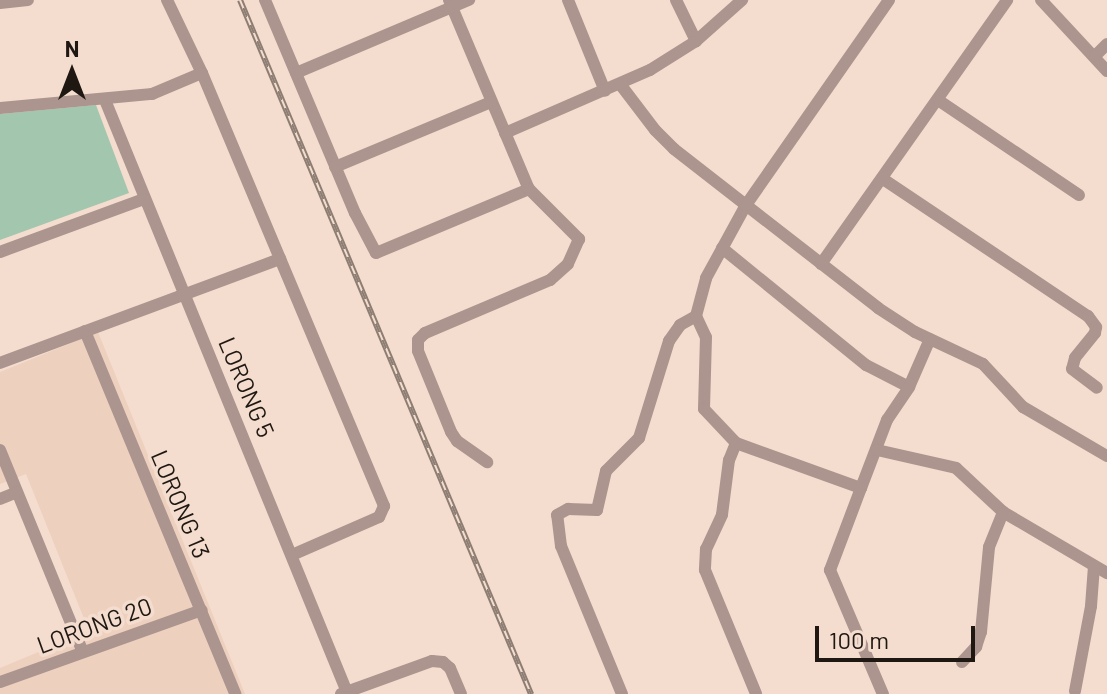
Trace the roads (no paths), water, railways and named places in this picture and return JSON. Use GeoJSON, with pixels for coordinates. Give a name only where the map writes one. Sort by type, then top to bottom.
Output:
{"type":"FeatureCollection","features":[{"type":"Feature","properties":{"kind":"street"},"geometry":{"type":"LineString","coordinates":[[6,2],[28,0]]}},
{"type":"Feature","properties":{"kind":"street"},"geometry":{"type":"LineString","coordinates":[[167,0],[202,73],[384,506],[379,517],[292,555]]}},
{"type":"Feature","properties":{"kind":"street"},"geometry":{"type":"LineString","coordinates":[[281,0],[266,3],[371,249],[376,253],[529,189]]}},
{"type":"Feature","properties":{"kind":"street"},"geometry":{"type":"LineString","coordinates":[[296,73],[450,4],[469,0]]}},
{"type":"Feature","properties":{"kind":"street"},"geometry":{"type":"LineString","coordinates":[[568,0],[605,91]]}},
{"type":"Feature","properties":{"kind":"street"},"geometry":{"type":"LineString","coordinates":[[676,0],[696,41]]}},
{"type":"Feature","properties":{"kind":"street"},"geometry":{"type":"LineString","coordinates":[[505,133],[620,84],[696,41],[742,0]]}},
{"type":"Feature","properties":{"kind":"street"},"geometry":{"type":"LineString","coordinates":[[861,488],[736,443],[704,409],[706,337],[696,316],[706,278],[746,205],[889,0]]}},
{"type":"Feature","properties":{"kind":"street"},"geometry":{"type":"LineString","coordinates":[[821,264],[1007,0]]}},
{"type":"Feature","properties":{"kind":"street"},"geometry":{"type":"LineString","coordinates":[[1041,0],[1107,71]]}},
{"type":"Feature","properties":{"kind":"street"},"geometry":{"type":"LineString","coordinates":[[450,4],[529,189],[577,233],[578,247],[568,264],[550,280],[425,333],[418,345],[457,441],[487,462]]}},
{"type":"Feature","properties":{"kind":"street"},"geometry":{"type":"LineString","coordinates":[[1095,56],[1107,44]]}},
{"type":"Feature","properties":{"kind":"street"},"geometry":{"type":"LineString","coordinates":[[0,108],[152,94],[202,73]]}},
{"type":"Feature","properties":{"kind":"street"},"geometry":{"type":"LineString","coordinates":[[620,84],[655,130],[821,264],[888,315],[983,364],[1023,407],[1107,456]]}},
{"type":"Feature","properties":{"kind":"street","name":"LORONG 5"},"geometry":{"type":"LineString","coordinates":[[105,100],[292,555],[344,693]]}},
{"type":"Feature","properties":{"kind":"street"},"geometry":{"type":"LineString","coordinates":[[938,100],[1079,195]]}},
{"type":"Feature","properties":{"kind":"street"},"geometry":{"type":"LineString","coordinates":[[335,167],[491,102]]}},
{"type":"Feature","properties":{"kind":"street"},"geometry":{"type":"LineString","coordinates":[[883,179],[1088,316],[1096,327],[1095,333],[1075,358],[1072,369],[1097,388]]}},
{"type":"Feature","properties":{"kind":"street"},"geometry":{"type":"LineString","coordinates":[[0,252],[144,199]]}},
{"type":"Feature","properties":{"kind":"street"},"geometry":{"type":"LineString","coordinates":[[722,248],[866,365],[909,387]]}},
{"type":"Feature","properties":{"kind":"street"},"geometry":{"type":"LineString","coordinates":[[0,363],[280,259]]}},
{"type":"Feature","properties":{"kind":"street"},"geometry":{"type":"LineString","coordinates":[[622,694],[561,546],[557,515],[568,509],[597,510],[606,471],[639,438],[674,331],[696,316]]}},
{"type":"Feature","properties":{"kind":"street","name":"LORONG 13"},"geometry":{"type":"LineString","coordinates":[[85,331],[235,694]]}},
{"type":"Feature","properties":{"kind":"street"},"geometry":{"type":"LineString","coordinates":[[883,694],[830,570],[887,420],[909,387],[930,339]]}},
{"type":"Feature","properties":{"kind":"street"},"geometry":{"type":"LineString","coordinates":[[736,443],[729,460],[726,501],[704,558],[705,570],[756,694]]}},
{"type":"Feature","properties":{"kind":"street"},"geometry":{"type":"LineString","coordinates":[[0,450],[83,652]]}},
{"type":"Feature","properties":{"kind":"street"},"geometry":{"type":"LineString","coordinates":[[877,450],[956,468],[1003,512],[1107,573]]}},
{"type":"Feature","properties":{"kind":"street"},"geometry":{"type":"LineString","coordinates":[[0,499],[17,492]]}},
{"type":"Feature","properties":{"kind":"street"},"geometry":{"type":"LineString","coordinates":[[962,662],[976,647],[981,632],[989,547],[1003,512]]}},
{"type":"Feature","properties":{"kind":"street"},"geometry":{"type":"LineString","coordinates":[[1075,691],[1091,606],[1094,566]]}},
{"type":"Feature","properties":{"kind":"street","name":"LORONG 20"},"geometry":{"type":"LineString","coordinates":[[0,682],[202,610]]}},
{"type":"Feature","properties":{"kind":"street"},"geometry":{"type":"LineString","coordinates":[[344,693],[432,661],[443,662],[450,668],[461,694]]}},
{"type":"Feature","properties":{"kind":"railway"},"geometry":{"type":"LineString","coordinates":[[240,0],[531,694]]}}]}
